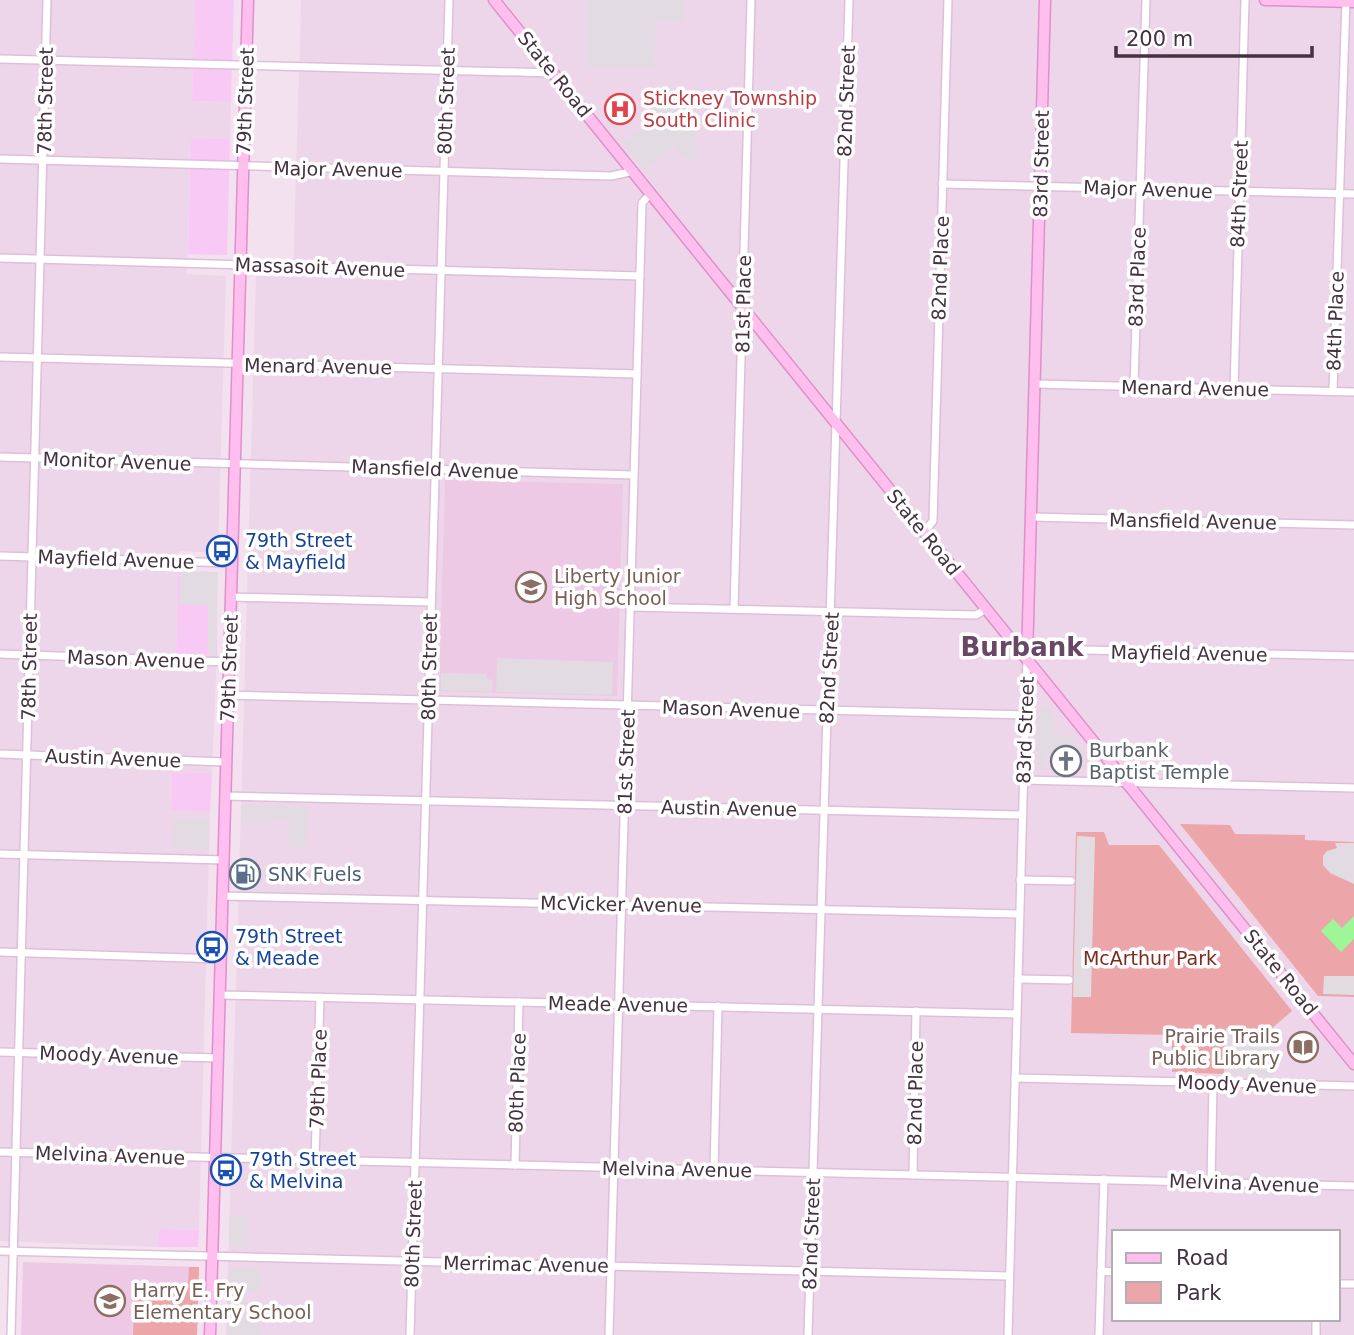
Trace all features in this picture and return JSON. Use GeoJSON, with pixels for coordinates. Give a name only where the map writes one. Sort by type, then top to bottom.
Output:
{"type":"FeatureCollection","features":[{"type":"Feature","properties":{"kind":"street","name":"78th Street"},"geometry":{"type":"LineString","coordinates":[[11,1335],[47,0]]}},
{"type":"Feature","properties":{"kind":"street","name":"79th Street"},"geometry":{"type":"LineString","coordinates":[[210,1335],[248,0]]}},
{"type":"Feature","properties":{"kind":"street","name":"80th Street"},"geometry":{"type":"LineString","coordinates":[[410,1335],[449,0]]}},
{"type":"Feature","properties":{"kind":"street","name":"State Road"},"geometry":{"type":"LineString","coordinates":[[494,0],[1354,1063]]}},
{"type":"Feature","properties":{"kind":"street","name":"81st Place"},"geometry":{"type":"LineString","coordinates":[[734,609],[751,0]]}},
{"type":"Feature","properties":{"kind":"street","name":"82nd Street"},"geometry":{"type":"LineString","coordinates":[[808,1335],[849,0]]}},
{"type":"Feature","properties":{"kind":"street","name":"82nd Place"},"geometry":{"type":"LineString","coordinates":[[924,532],[933,522],[948,0]]}},
{"type":"Feature","properties":{"kind":"street","name":"83rd Street"},"geometry":{"type":"LineString","coordinates":[[1007,1335],[1045,0]]}},
{"type":"Feature","properties":{"kind":"street","name":"83rd Place"},"geometry":{"type":"LineString","coordinates":[[1134,386],[1146,0]]}},
{"type":"Feature","properties":{"kind":"street","name":"84th Street"},"geometry":{"type":"LineString","coordinates":[[1234,388],[1245,0]]}},
{"type":"Feature","properties":{"kind":"street"},"geometry":{"type":"LineString","coordinates":[[1265,0],[1348,1]]}},
{"type":"Feature","properties":{"kind":"street","name":"84th Place"},"geometry":{"type":"LineString","coordinates":[[1333,391],[1348,1]]}},
{"type":"Feature","properties":{"kind":"street"},"geometry":{"type":"LineString","coordinates":[[0,59],[246,68],[554,73]]}},
{"type":"Feature","properties":{"kind":"street","name":"Major Avenue"},"geometry":{"type":"LineString","coordinates":[[0,159],[611,176],[634,172]]}},
{"type":"Feature","properties":{"kind":"street","name":"Major Avenue"},"geometry":{"type":"LineString","coordinates":[[943,184],[1354,194]]}},
{"type":"Feature","properties":{"kind":"street","name":"81st Street"},"geometry":{"type":"LineString","coordinates":[[610,1335],[642,203],[651,193]]}},
{"type":"Feature","properties":{"kind":"street","name":"Massasoit Avenue"},"geometry":{"type":"LineString","coordinates":[[0,258],[640,276]]}},
{"type":"Feature","properties":{"kind":"street","name":"Menard Avenue"},"geometry":{"type":"LineString","coordinates":[[0,357],[637,374]]}},
{"type":"Feature","properties":{"kind":"street","name":"Menard Avenue"},"geometry":{"type":"LineString","coordinates":[[1036,384],[1354,391]]}},
{"type":"Feature","properties":{"kind":"street","name":"Monitor Avenue"},"geometry":{"type":"LineString","coordinates":[[0,457],[235,464]]}},
{"type":"Feature","properties":{"kind":"street","name":"Mansfield Avenue"},"geometry":{"type":"LineString","coordinates":[[235,464],[634,475]]}},
{"type":"Feature","properties":{"kind":"street","name":"Mansfield Avenue"},"geometry":{"type":"LineString","coordinates":[[1032,517],[1354,525]]}},
{"type":"Feature","properties":{"kind":"street","name":"Mayfield Avenue"},"geometry":{"type":"LineString","coordinates":[[0,556],[232,563]]}},
{"type":"Feature","properties":{"kind":"street"},"geometry":{"type":"LineString","coordinates":[[231,597],[430,602]]}},
{"type":"Feature","properties":{"kind":"street"},"geometry":{"type":"LineString","coordinates":[[631,607],[976,615],[986,609]]}},
{"type":"Feature","properties":{"kind":"street","name":"Mayfield Avenue"},"geometry":{"type":"LineString","coordinates":[[1027,659],[1041,649],[1354,656]]}},
{"type":"Feature","properties":{"kind":"street","name":"Mason Avenue"},"geometry":{"type":"LineString","coordinates":[[0,654],[229,662]]}},
{"type":"Feature","properties":{"kind":"street","name":"Mason Avenue"},"geometry":{"type":"LineString","coordinates":[[228,695],[1025,715]]}},
{"type":"Feature","properties":{"kind":"street","name":"Austin Avenue"},"geometry":{"type":"LineString","coordinates":[[0,754],[226,762]]}},
{"type":"Feature","properties":{"kind":"street"},"geometry":{"type":"LineString","coordinates":[[1023,780],[1354,788]]}},
{"type":"Feature","properties":{"kind":"street","name":"Austin Avenue"},"geometry":{"type":"LineString","coordinates":[[225,796],[1022,815]]}},
{"type":"Feature","properties":{"kind":"street"},"geometry":{"type":"LineString","coordinates":[[0,854],[223,860]]}},
{"type":"Feature","properties":{"kind":"street"},"geometry":{"type":"LineString","coordinates":[[1020,880],[1071,881]]}},
{"type":"Feature","properties":{"kind":"street","name":"McVicker Avenue"},"geometry":{"type":"LineString","coordinates":[[222,896],[1019,914]]}},
{"type":"Feature","properties":{"kind":"street"},"geometry":{"type":"LineString","coordinates":[[0,952],[221,958]]}},
{"type":"Feature","properties":{"kind":"street"},"geometry":{"type":"LineString","coordinates":[[1017,979],[1069,980]]}},
{"type":"Feature","properties":{"kind":"street","name":"Meade Avenue"},"geometry":{"type":"LineString","coordinates":[[220,995],[1017,1014]]}},
{"type":"Feature","properties":{"kind":"street","name":"79th Place"},"geometry":{"type":"LineString","coordinates":[[316,1160],[320,997]]}},
{"type":"Feature","properties":{"kind":"street","name":"80th Place"},"geometry":{"type":"LineString","coordinates":[[514,1165],[519,1002]]}},
{"type":"Feature","properties":{"kind":"street"},"geometry":{"type":"LineString","coordinates":[[715,1169],[718,1006]]}},
{"type":"Feature","properties":{"kind":"street","name":"82nd Place"},"geometry":{"type":"LineString","coordinates":[[913,1174],[916,1011]]}},
{"type":"Feature","properties":{"kind":"street","name":"Moody Avenue"},"geometry":{"type":"LineString","coordinates":[[0,1052],[218,1058]]}},
{"type":"Feature","properties":{"kind":"street","name":"Moody Avenue"},"geometry":{"type":"LineString","coordinates":[[1015,1078],[1354,1086]]}},
{"type":"Feature","properties":{"kind":"street"},"geometry":{"type":"LineString","coordinates":[[1211,1183],[1213,1083]]}},
{"type":"Feature","properties":{"kind":"street","name":"Melvina Avenue"},"geometry":{"type":"LineString","coordinates":[[0,1152],[1354,1186]]}},
{"type":"Feature","properties":{"kind":"street"},"geometry":{"type":"LineString","coordinates":[[1099,1335],[1104,1179]]}},
{"type":"Feature","properties":{"kind":"street","name":"Merrimac Avenue"},"geometry":{"type":"LineString","coordinates":[[0,1251],[1009,1276]]}},
{"type":"Feature","properties":{"kind":"street"},"geometry":{"type":"LineString","coordinates":[[1101,1272],[1112,1272]]}},
{"type":"Feature","properties":{"kind":"shaded area"},"geometry":{"type":"Polygon","coordinates":[[[0,0],[195,0],[192,101],[231,102],[230,139],[191,138],[187,274],[226,276],[218,553],[179,551],[176,652],[176,655],[217,656],[212,773],[172,772],[171,807],[210,811],[199,1230],[159,1229],[158,1247],[0,1241],[0,0]]]}},
{"type":"Feature","properties":{"kind":"shaded area"},"geometry":{"type":"Polygon","coordinates":[[[195,0],[234,0],[231,102],[192,101],[195,0]]]}},
{"type":"Feature","properties":{"kind":"shaded area"},"geometry":{"type":"Polygon","coordinates":[[[301,0],[1354,0],[1354,1335],[226,1335],[256,276],[293,277],[301,0]]]}},
{"type":"Feature","properties":{"kind":"shaded area"},"geometry":{"type":"Polygon","coordinates":[[[588,0],[686,0],[685,22],[656,20],[654,68],[586,66],[588,0]]]}},
{"type":"Feature","properties":{"kind":"shaded area"},"geometry":{"type":"Polygon","coordinates":[[[653,106],[688,107],[687,119],[697,119],[696,160],[686,159],[674,146],[644,170],[623,143],[650,122],[653,106]]]}},
{"type":"Feature","properties":{"kind":"shaded area"},"geometry":{"type":"Polygon","coordinates":[[[191,138],[230,139],[227,255],[188,254],[191,138]]]}},
{"type":"Feature","properties":{"kind":"shaded area","name":"Liberty Junior High School"},"geometry":{"type":"Polygon","coordinates":[[[445,480],[623,484],[617,696],[439,691],[445,480]]]}},
{"type":"Feature","properties":{"kind":"shaded area"},"geometry":{"type":"Polygon","coordinates":[[[178,571],[217,573],[217,656],[176,655],[178,571]]]}},
{"type":"Feature","properties":{"kind":"shaded area"},"geometry":{"type":"Polygon","coordinates":[[[181,571],[218,572],[216,655],[208,655],[208,605],[179,604],[181,571]]]}},
{"type":"Feature","properties":{"kind":"shaded area"},"geometry":{"type":"Polygon","coordinates":[[[497,658],[613,662],[612,695],[496,692],[497,658]]]}},
{"type":"Feature","properties":{"kind":"shaded area"},"geometry":{"type":"Polygon","coordinates":[[[441,673],[487,674],[487,679],[493,680],[492,692],[441,690],[441,673]]]}},
{"type":"Feature","properties":{"kind":"shaded area"},"geometry":{"type":"Polygon","coordinates":[[[1044,705],[1055,720],[1055,736],[1069,736],[1085,756],[1046,754],[1045,769],[1037,769],[1038,710],[1044,705]]]}},
{"type":"Feature","properties":{"kind":"shaded area"},"geometry":{"type":"Polygon","coordinates":[[[172,772],[212,773],[210,811],[171,810],[172,772]]]}},
{"type":"Feature","properties":{"kind":"shaded area"},"geometry":{"type":"Polygon","coordinates":[[[241,806],[307,807],[306,842],[303,847],[289,847],[289,819],[270,818],[270,824],[241,823],[241,806]]]}},
{"type":"Feature","properties":{"kind":"shaded area"},"geometry":{"type":"Polygon","coordinates":[[[174,819],[210,819],[209,849],[173,848],[174,819]]]}},
{"type":"Feature","properties":{"kind":"shaded area"},"geometry":{"type":"Polygon","coordinates":[[[1077,836],[1095,837],[1091,997],[1073,997],[1077,836]]]}},
{"type":"Feature","properties":{"kind":"shaded area"},"geometry":{"type":"Polygon","coordinates":[[[1335,843],[1354,843],[1354,884],[1330,873],[1323,865],[1323,856],[1327,851],[1337,848],[1335,843]]]}},
{"type":"Feature","properties":{"kind":"shaded area"},"geometry":{"type":"Polygon","coordinates":[[[1354,916],[1354,939],[1341,952],[1321,931],[1333,919],[1342,928],[1354,916]]]}},
{"type":"Feature","properties":{"kind":"shaded area"},"geometry":{"type":"Polygon","coordinates":[[[1324,976],[1354,976],[1354,995],[1323,994],[1324,976]]]}},
{"type":"Feature","properties":{"kind":"shaded area"},"geometry":{"type":"Polygon","coordinates":[[[1226,1029],[1273,1031],[1271,1076],[1225,1073],[1226,1029]]]}},
{"type":"Feature","properties":{"kind":"shaded area"},"geometry":{"type":"Polygon","coordinates":[[[230,1216],[248,1216],[247,1248],[229,1245],[230,1216]]]}},
{"type":"Feature","properties":{"kind":"shaded area"},"geometry":{"type":"Polygon","coordinates":[[[159,1229],[199,1230],[198,1247],[158,1247],[159,1229]]]}},
{"type":"Feature","properties":{"kind":"shaded area","name":"Harry E. Fry Elementary School"},"geometry":{"type":"Polygon","coordinates":[[[23,1262],[199,1267],[197,1335],[21,1335],[23,1262]]]}},
{"type":"Feature","properties":{"kind":"shaded area"},"geometry":{"type":"Polygon","coordinates":[[[232,1268],[260,1268],[259,1291],[246,1291],[245,1319],[227,1318],[228,1274],[232,1268]]]}},
{"type":"Feature","properties":{"kind":"shaded area"},"geometry":{"type":"Polygon","coordinates":[[[227,1320],[261,1321],[260,1335],[227,1335],[227,1320]]]}},
{"type":"Feature","properties":{"kind":"green space"},"geometry":{"type":"Polygon","coordinates":[[[1180,824],[1230,825],[1235,834],[1305,835],[1305,840],[1354,842],[1354,997],[1318,996],[1180,824]]]}},
{"type":"Feature","properties":{"kind":"green space","name":"McArthur Park"},"geometry":{"type":"Polygon","coordinates":[[[1076,832],[1104,832],[1109,845],[1159,845],[1292,1011],[1271,1029],[1226,1028],[1224,1074],[1172,1072],[1172,1035],[1071,1033],[1076,832]]]}},
{"type":"Feature","properties":{"kind":"green space"},"geometry":{"type":"Polygon","coordinates":[[[189,1267],[199,1267],[197,1335],[133,1335],[135,1283],[188,1285],[189,1267]]]}},
{"type":"Feature","properties":{"kind":"place","name":"Stickney Township South Clinic"},"geometry":{"type":"Point","coordinates":[620,109]}},
{"type":"Feature","properties":{"kind":"place","name":"79th Street & Mayfield"},"geometry":{"type":"Point","coordinates":[222,551]}},
{"type":"Feature","properties":{"kind":"place","name":"Liberty Junior High School"},"geometry":{"type":"Point","coordinates":[531,587]}},
{"type":"Feature","properties":{"kind":"place","name":"Burbank Baptist Temple"},"geometry":{"type":"Point","coordinates":[1066,761]}},
{"type":"Feature","properties":{"kind":"place","name":"SNK Fuels"},"geometry":{"type":"Point","coordinates":[245,874]}},
{"type":"Feature","properties":{"kind":"place","name":"79th Street & Meade"},"geometry":{"type":"Point","coordinates":[212,947]}},
{"type":"Feature","properties":{"kind":"place","name":"Prairie Trails Public Library"},"geometry":{"type":"Point","coordinates":[1303,1047]}},
{"type":"Feature","properties":{"kind":"place","name":"79th Street & Melvina"},"geometry":{"type":"Point","coordinates":[226,1170]}},
{"type":"Feature","properties":{"kind":"place","name":"Harry E. Fry Elementary School"},"geometry":{"type":"Point","coordinates":[110,1301]}},
{"type":"Feature","properties":{"kind":"district","name":"Burbank"},"geometry":{"type":"Point","coordinates":[1022,647]}}]}
